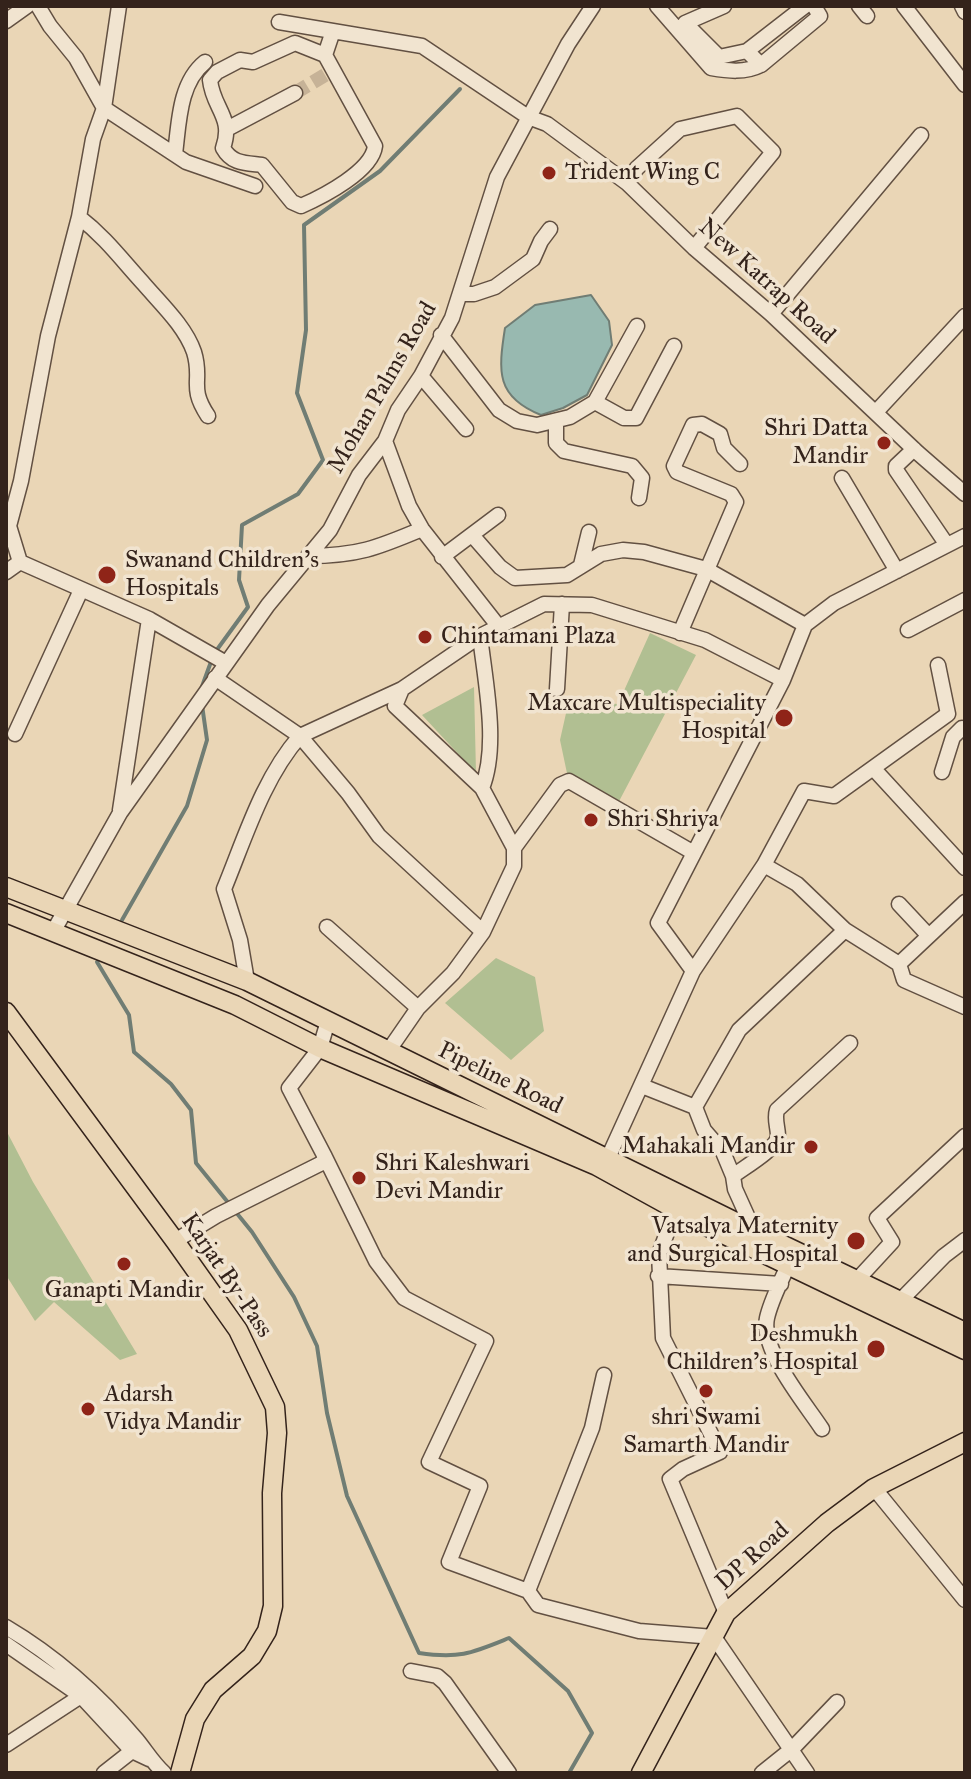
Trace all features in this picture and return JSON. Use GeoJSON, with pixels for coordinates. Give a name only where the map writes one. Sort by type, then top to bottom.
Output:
{"type":"FeatureCollection","features":[{"type":"Feature","properties":{"kind":"main road","name":"Pipeline Road"},"geometry":{"type":"LineString","coordinates":[[6,887],[247,981],[965,1332]]}},
{"type":"Feature","properties":{"kind":"main road","name":"Pipeline Road"},"geometry":{"type":"LineString","coordinates":[[6,913],[235,1005],[320,1048],[597,1166],[676,1209],[965,1350]]}},
{"type":"Feature","properties":{"kind":"main road","name":"Karjat By-Pass"},"geometry":{"type":"LineString","coordinates":[[6,1012],[238,1330],[275,1407],[273,1606],[267,1631],[252,1656],[213,1690],[195,1719],[180,1773]]}},
{"type":"Feature","properties":{"kind":"main road","name":"DP Road"},"geometry":{"type":"LineString","coordinates":[[641,1773],[726,1613],[827,1523],[874,1488],[960,1450]]}},
{"type":"Feature","properties":{"kind":"street"},"geometry":{"type":"LineString","coordinates":[[6,21],[27,6]]}},
{"type":"Feature","properties":{"kind":"street"},"geometry":{"type":"LineString","coordinates":[[38,6],[76,58],[104,108],[186,162],[255,186]]}},
{"type":"Feature","properties":{"kind":"street"},"geometry":{"type":"LineString","coordinates":[[119,6],[104,108],[88,163],[79,217],[48,336],[24,468],[9,526],[20,562],[149,619],[222,661]]}},
{"type":"Feature","properties":{"kind":"street","name":"Mohan Palms Road"},"geometry":{"type":"LineString","coordinates":[[213,680],[222,661],[330,530],[359,475],[385,441],[398,410],[421,376],[452,318],[497,177],[568,44],[593,6]]}},
{"type":"Feature","properties":{"kind":"street"},"geometry":{"type":"LineString","coordinates":[[657,6],[711,68],[743,70],[761,65],[820,16],[814,6]]}},
{"type":"Feature","properties":{"kind":"street"},"geometry":{"type":"LineString","coordinates":[[724,6],[685,23],[719,57],[747,51],[805,6]]}},
{"type":"Feature","properties":{"kind":"street"},"geometry":{"type":"LineString","coordinates":[[904,6],[965,85]]}},
{"type":"Feature","properties":{"kind":"street"},"geometry":{"type":"LineString","coordinates":[[962,6],[965,12]]}},
{"type":"Feature","properties":{"kind":"street","name":"New Katrap Road"},"geometry":{"type":"LineString","coordinates":[[279,22],[422,46],[528,117],[547,124],[627,183],[694,248],[771,314],[965,494]]}},
{"type":"Feature","properties":{"kind":"street"},"geometry":{"type":"LineString","coordinates":[[325,55],[295,43],[253,62],[240,60],[212,76],[211,90],[226,121],[223,148],[228,158],[262,165],[292,202],[301,206],[364,169],[374,155],[375,146],[329,73],[325,55],[333,31]]}},
{"type":"Feature","properties":{"kind":"street"},"geometry":{"type":"LineString","coordinates":[[747,51],[761,65]]}},
{"type":"Feature","properties":{"kind":"street"},"geometry":{"type":"LineString","coordinates":[[175,154],[180,112],[189,80],[205,62]]}},
{"type":"Feature","properties":{"kind":"street"},"geometry":{"type":"LineString","coordinates":[[227,129],[295,93]]}},
{"type":"Feature","properties":{"kind":"street"},"geometry":{"type":"LineString","coordinates":[[627,183],[637,168],[680,129],[737,116],[747,123],[773,152],[694,248]]}},
{"type":"Feature","properties":{"kind":"street"},"geometry":{"type":"LineString","coordinates":[[771,314],[921,135]]}},
{"type":"Feature","properties":{"kind":"street"},"geometry":{"type":"LineString","coordinates":[[79,217],[116,249],[178,324],[193,350],[198,372],[195,389],[198,401],[208,416]]}},
{"type":"Feature","properties":{"kind":"street"},"geometry":{"type":"LineString","coordinates":[[460,294],[474,294],[495,287],[533,259],[550,229]]}},
{"type":"Feature","properties":{"kind":"street"},"geometry":{"type":"LineString","coordinates":[[876,412],[965,316]]}},
{"type":"Feature","properties":{"kind":"street"},"geometry":{"type":"LineString","coordinates":[[441,335],[499,410],[517,421],[537,425],[570,417],[595,402],[637,326]]}},
{"type":"Feature","properties":{"kind":"street"},"geometry":{"type":"LineString","coordinates":[[595,402],[624,418],[636,418],[674,346]]}},
{"type":"Feature","properties":{"kind":"street"},"geometry":{"type":"LineString","coordinates":[[421,376],[466,429]]}},
{"type":"Feature","properties":{"kind":"street"},"geometry":{"type":"LineString","coordinates":[[556,421],[556,443],[560,449],[632,466],[638,471],[642,478],[639,498]]}},
{"type":"Feature","properties":{"kind":"street"},"geometry":{"type":"LineString","coordinates":[[680,633],[736,502],[734,497],[677,472],[674,466],[693,425],[698,424],[720,434],[724,448],[740,464]]}},
{"type":"Feature","properties":{"kind":"street"},"geometry":{"type":"LineString","coordinates":[[385,441],[409,506],[422,529],[499,627]]}},
{"type":"Feature","properties":{"kind":"street"},"geometry":{"type":"LineString","coordinates":[[914,449],[896,466],[896,470],[947,545]]}},
{"type":"Feature","properties":{"kind":"street"},"geometry":{"type":"LineString","coordinates":[[842,478],[897,571]]}},
{"type":"Feature","properties":{"kind":"street"},"geometry":{"type":"LineString","coordinates":[[442,557],[498,515]]}},
{"type":"Feature","properties":{"kind":"street"},"geometry":{"type":"LineString","coordinates":[[308,556],[345,556],[378,548],[422,529]]}},
{"type":"Feature","properties":{"kind":"street"},"geometry":{"type":"LineString","coordinates":[[581,565],[589,532]]}},
{"type":"Feature","properties":{"kind":"street"},"geometry":{"type":"LineString","coordinates":[[472,535],[500,567],[515,578],[567,575],[601,554],[623,550],[644,552],[706,569],[805,625]]}},
{"type":"Feature","properties":{"kind":"street"},"geometry":{"type":"LineString","coordinates":[[693,971],[658,923],[783,680],[805,625],[834,603],[965,536]]}},
{"type":"Feature","properties":{"kind":"street"},"geometry":{"type":"LineString","coordinates":[[6,572],[20,562]]}},
{"type":"Feature","properties":{"kind":"street"},"geometry":{"type":"LineString","coordinates":[[15,734],[81,590]]}},
{"type":"Feature","properties":{"kind":"street"},"geometry":{"type":"LineString","coordinates":[[247,981],[240,940],[224,889],[260,802],[288,750],[300,736],[402,689],[480,636],[544,604],[592,605],[705,640],[783,680]]}},
{"type":"Feature","properties":{"kind":"street"},"geometry":{"type":"LineString","coordinates":[[557,689],[562,604]]}},
{"type":"Feature","properties":{"kind":"street"},"geometry":{"type":"LineString","coordinates":[[908,630],[963,605]]}},
{"type":"Feature","properties":{"kind":"street"},"geometry":{"type":"LineString","coordinates":[[120,813],[149,619]]}},
{"type":"Feature","properties":{"kind":"street"},"geometry":{"type":"LineString","coordinates":[[480,636],[488,711],[489,772],[482,788]]}},
{"type":"Feature","properties":{"kind":"street"},"geometry":{"type":"LineString","coordinates":[[938,665],[948,714],[964,727],[953,737],[942,772]]}},
{"type":"Feature","properties":{"kind":"street"},"geometry":{"type":"LineString","coordinates":[[53,932],[120,813],[172,743],[213,680],[300,736],[379,836],[483,932]]}},
{"type":"Feature","properties":{"kind":"street"},"geometry":{"type":"LineString","coordinates":[[389,1050],[418,1008],[453,973],[483,932],[514,866],[514,848],[482,788],[395,706],[402,689]]}},
{"type":"Feature","properties":{"kind":"street"},"geometry":{"type":"LineString","coordinates":[[608,1158],[693,971],[764,865],[804,791],[834,796],[948,714]]}},
{"type":"Feature","properties":{"kind":"street"},"geometry":{"type":"LineString","coordinates":[[873,768],[965,868]]}},
{"type":"Feature","properties":{"kind":"street"},"geometry":{"type":"LineString","coordinates":[[514,848],[560,785],[569,781],[694,853]]}},
{"type":"Feature","properties":{"kind":"street"},"geometry":{"type":"LineString","coordinates":[[764,865],[797,884],[845,930],[899,964],[904,980],[965,1007]]}},
{"type":"Feature","properties":{"kind":"street"},"geometry":{"type":"LineString","coordinates":[[899,964],[965,902]]}},
{"type":"Feature","properties":{"kind":"street"},"geometry":{"type":"LineString","coordinates":[[899,904],[928,935]]}},
{"type":"Feature","properties":{"kind":"street"},"geometry":{"type":"LineString","coordinates":[[327,927],[418,1008]]}},
{"type":"Feature","properties":{"kind":"street"},"geometry":{"type":"LineString","coordinates":[[695,1107],[739,1030],[845,930]]}},
{"type":"Feature","properties":{"kind":"street"},"geometry":{"type":"LineString","coordinates":[[328,1021],[320,1048],[289,1088],[376,1261],[404,1298],[486,1341],[429,1462],[480,1486],[449,1562],[528,1591],[538,1605],[639,1631],[714,1637],[807,1773]]}},
{"type":"Feature","properties":{"kind":"street"},"geometry":{"type":"LineString","coordinates":[[733,1176],[774,1145],[778,1136],[777,1110],[850,1043]]}},
{"type":"Feature","properties":{"kind":"street"},"geometry":{"type":"LineString","coordinates":[[642,1086],[695,1107],[704,1130],[723,1152],[754,1231]]}},
{"type":"Feature","properties":{"kind":"street"},"geometry":{"type":"LineString","coordinates":[[857,1280],[892,1242],[877,1218],[965,1136]]}},
{"type":"Feature","properties":{"kind":"street"},"geometry":{"type":"LineString","coordinates":[[175,1241],[216,1216],[322,1163],[325,1157]]}},
{"type":"Feature","properties":{"kind":"street"},"geometry":{"type":"LineString","coordinates":[[676,1209],[663,1239],[658,1276],[663,1338],[720,1452],[670,1479],[726,1613]]}},
{"type":"Feature","properties":{"kind":"street"},"geometry":{"type":"LineString","coordinates":[[900,1301],[944,1256],[965,1240]]}},
{"type":"Feature","properties":{"kind":"street"},"geometry":{"type":"LineString","coordinates":[[788,1265],[767,1319],[766,1335],[774,1356],[822,1429]]}},
{"type":"Feature","properties":{"kind":"street"},"geometry":{"type":"LineString","coordinates":[[658,1276],[781,1284]]}},
{"type":"Feature","properties":{"kind":"street"},"geometry":{"type":"LineString","coordinates":[[528,1591],[592,1428],[604,1375]]}},
{"type":"Feature","properties":{"kind":"street"},"geometry":{"type":"LineString","coordinates":[[874,1488],[965,1600]]}},
{"type":"Feature","properties":{"kind":"street"},"geometry":{"type":"LineString","coordinates":[[6,1627],[81,1696],[132,1751],[150,1759]]}},
{"type":"Feature","properties":{"kind":"street"},"geometry":{"type":"LineString","coordinates":[[6,1644],[26,1648],[99,1700],[164,1773]]}},
{"type":"Feature","properties":{"kind":"street"},"geometry":{"type":"LineString","coordinates":[[6,1660],[26,1648]]}},
{"type":"Feature","properties":{"kind":"street"},"geometry":{"type":"LineString","coordinates":[[411,1671],[437,1676],[445,1683],[509,1773]]}},
{"type":"Feature","properties":{"kind":"street"},"geometry":{"type":"LineString","coordinates":[[6,1745],[81,1696]]}},
{"type":"Feature","properties":{"kind":"street"},"geometry":{"type":"LineString","coordinates":[[762,1773],[792,1749],[837,1702]]}},
{"type":"Feature","properties":{"kind":"street"},"geometry":{"type":"LineString","coordinates":[[104,1773],[132,1751]]}},
{"type":"Feature","properties":{"kind":"green space"},"geometry":{"type":"Polygon","coordinates":[[[650,633],[696,655],[616,807],[568,778],[560,740],[569,700],[618,704],[650,633]]]}},
{"type":"Feature","properties":{"kind":"green space"},"geometry":{"type":"Polygon","coordinates":[[[474,687],[476,773],[422,715],[474,687]]]}},
{"type":"Feature","properties":{"kind":"green space"},"geometry":{"type":"Polygon","coordinates":[[[496,958],[535,977],[544,1031],[511,1060],[445,1003],[496,958]]]}},
{"type":"Feature","properties":{"kind":"green space"},"geometry":{"type":"Polygon","coordinates":[[[6,1130],[33,1182],[137,1354],[120,1360],[54,1302],[35,1321],[6,1275],[6,1130]]]}},
{"type":"Feature","properties":{"kind":"water"},"geometry":{"type":"Polygon","coordinates":[[[591,295],[609,321],[612,345],[587,395],[541,415],[526,408],[508,391],[501,370],[505,328],[535,305],[591,295]]]}},
{"type":"Feature","properties":{"kind":"waterway"},"geometry":{"type":"LineString","coordinates":[[216,651],[248,607],[239,580],[242,525],[298,494],[323,460],[297,393],[306,330],[304,225],[380,171],[460,89]]}},
{"type":"Feature","properties":{"kind":"waterway"},"geometry":{"type":"LineString","coordinates":[[200,692],[212,659]]}},
{"type":"Feature","properties":{"kind":"waterway"},"geometry":{"type":"LineString","coordinates":[[122,920],[187,806],[207,740],[202,705]]}},
{"type":"Feature","properties":{"kind":"waterway"},"geometry":{"type":"LineString","coordinates":[[97,962],[129,1015],[134,1052],[171,1084],[191,1110],[196,1163],[252,1232],[294,1297],[317,1346],[327,1413],[347,1496],[419,1653],[466,1653],[509,1638],[568,1691],[592,1733],[569,1773]]}},
{"type":"Feature","properties":{"kind":"tunnel"},"geometry":{"type":"LineString","coordinates":[[295,93],[325,75]]}},
{"type":"Feature","properties":{"kind":"place","name":"Trident Wing C"},"geometry":{"type":"Point","coordinates":[549,173]}},
{"type":"Feature","properties":{"kind":"place","name":"Shri Datta Mandir"},"geometry":{"type":"Point","coordinates":[884,443]}},
{"type":"Feature","properties":{"kind":"place","name":"Swanand Children's Hospitals"},"geometry":{"type":"Point","coordinates":[107,575]}},
{"type":"Feature","properties":{"kind":"place","name":"Chintamani Plaza"},"geometry":{"type":"Point","coordinates":[425,637]}},
{"type":"Feature","properties":{"kind":"place","name":"Maxcare Multispeciality Hospital"},"geometry":{"type":"Point","coordinates":[784,718]}},
{"type":"Feature","properties":{"kind":"place","name":"Shri Shriya"},"geometry":{"type":"Point","coordinates":[591,820]}},
{"type":"Feature","properties":{"kind":"place","name":"Mahakali Mandir"},"geometry":{"type":"Point","coordinates":[811,1147]}},
{"type":"Feature","properties":{"kind":"place","name":"Shri Kaleshwari Devi Mandir"},"geometry":{"type":"Point","coordinates":[359,1178]}},
{"type":"Feature","properties":{"kind":"place","name":"Vatsalya Maternity and Surgical Hospital"},"geometry":{"type":"Point","coordinates":[856,1241]}},
{"type":"Feature","properties":{"kind":"place","name":"Ganapti Mandir"},"geometry":{"type":"Point","coordinates":[124,1264]}},
{"type":"Feature","properties":{"kind":"place","name":"Deshmukh Children's Hospital"},"geometry":{"type":"Point","coordinates":[876,1349]}},
{"type":"Feature","properties":{"kind":"place","name":"shri Swami Samarth Mandir"},"geometry":{"type":"Point","coordinates":[706,1391]}},
{"type":"Feature","properties":{"kind":"place","name":"Adarsh Vidya Mandir"},"geometry":{"type":"Point","coordinates":[88,1409]}}]}
